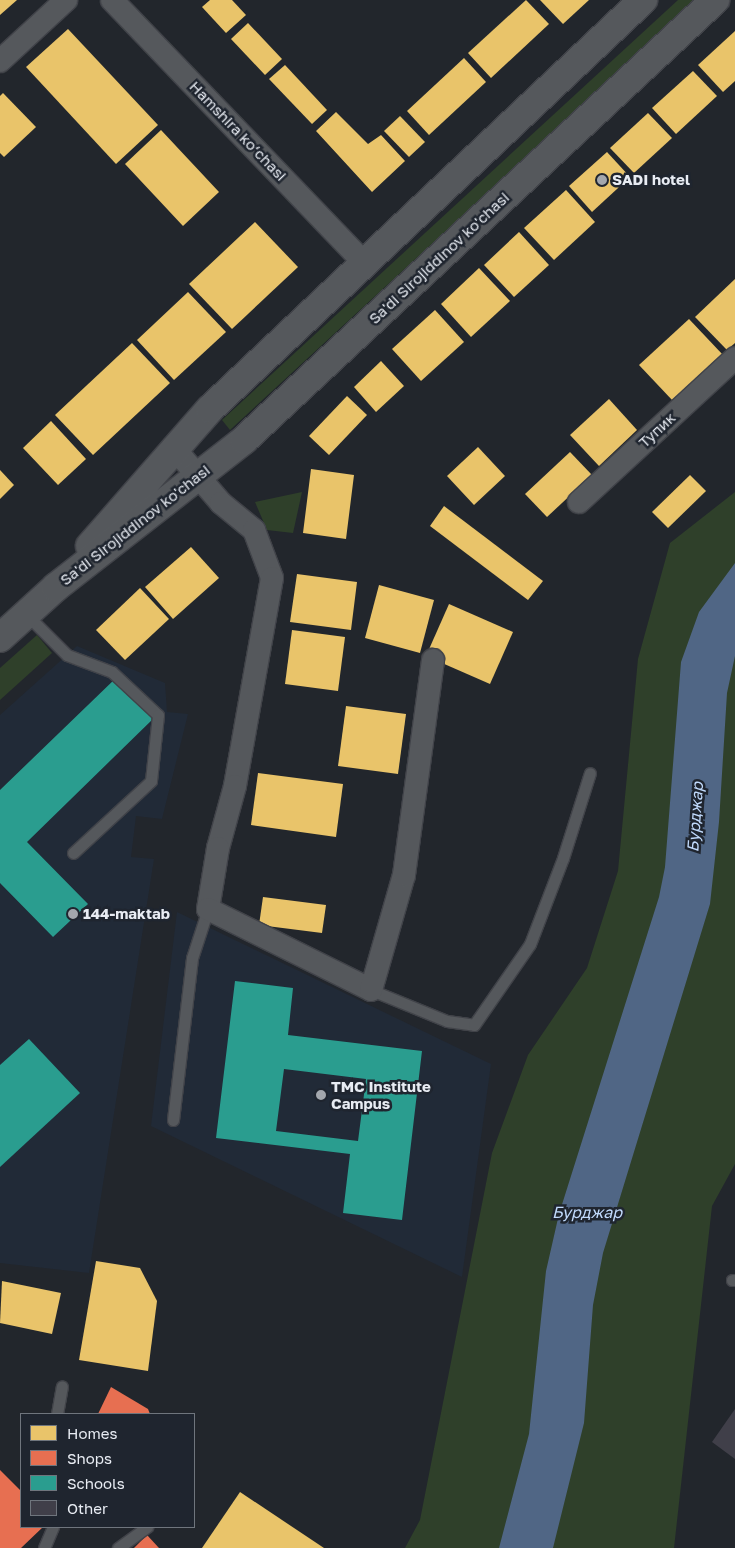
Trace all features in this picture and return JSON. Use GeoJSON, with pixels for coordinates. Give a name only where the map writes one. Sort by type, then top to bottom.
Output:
{"type":"FeatureCollection","features":[{"type":"Feature","properties":{"kind":"street"},"geometry":{"type":"LineString","coordinates":[[0,61],[66,0]]}},
{"type":"Feature","properties":{"kind":"street","name":"Hamshira ko‘chasi"},"geometry":{"type":"LineString","coordinates":[[112,0],[363,262]]}},
{"type":"Feature","properties":{"kind":"street","name":"Sa'di Sirojiddinov ko'chasi"},"geometry":{"type":"LineString","coordinates":[[56,587],[173,447],[363,262],[643,0]]}},
{"type":"Feature","properties":{"kind":"street","name":"Sa'di Sirojiddinov ko'chasi"},"geometry":{"type":"LineString","coordinates":[[56,587],[244,440],[715,0]]}},
{"type":"Feature","properties":{"kind":"street","name":"Тупик"},"geometry":{"type":"LineString","coordinates":[[579,502],[735,358]]}},
{"type":"Feature","properties":{"kind":"street"},"geometry":{"type":"LineString","coordinates":[[173,447],[221,503],[254,530],[272,578],[235,786],[218,848],[208,909],[371,990],[404,874],[433,660]]}},
{"type":"Feature","properties":{"kind":"street"},"geometry":{"type":"LineString","coordinates":[[0,638],[56,587]]}},
{"type":"Feature","properties":{"kind":"lane"},"geometry":{"type":"LineString","coordinates":[[26,614],[67,655],[112,672],[158,715],[150,781],[73,853]]}},
{"type":"Feature","properties":{"kind":"lane"},"geometry":{"type":"LineString","coordinates":[[371,990],[447,1021],[474,1025],[530,944],[563,858],[590,773]]}},
{"type":"Feature","properties":{"kind":"lane"},"geometry":{"type":"LineString","coordinates":[[173,1120],[192,958],[208,909]]}},
{"type":"Feature","properties":{"kind":"lane"},"geometry":{"type":"LineString","coordinates":[[57,1413],[62,1386]]}},
{"type":"Feature","properties":{"kind":"lane"},"geometry":{"type":"LineString","coordinates":[[44,1548],[53,1528]]}},
{"type":"Feature","properties":{"kind":"lane"},"geometry":{"type":"LineString","coordinates":[[118,1548],[146,1528]]}},
{"type":"Feature","properties":{"kind":"shaded area","name":"144-maktab"},"geometry":{"type":"Polygon","coordinates":[[[77,646],[165,683],[167,712],[188,714],[162,819],[136,816],[131,857],[154,859],[89,1273],[0,1263],[0,715],[77,646]]]}},
{"type":"Feature","properties":{"kind":"shaded area","name":"TMC Institute Campus"},"geometry":{"type":"Polygon","coordinates":[[[177,912],[491,1064],[462,1277],[151,1126],[177,912]]]}},
{"type":"Feature","properties":{"kind":"green space"},"geometry":{"type":"Polygon","coordinates":[[[678,0],[696,0],[230,430],[222,420],[678,0]]]}},
{"type":"Feature","properties":{"kind":"green space"},"geometry":{"type":"Polygon","coordinates":[[[302,492],[293,533],[267,530],[255,502],[302,492]]]}},
{"type":"Feature","properties":{"kind":"green space"},"geometry":{"type":"Polygon","coordinates":[[[735,492],[735,1164],[712,1206],[674,1548],[405,1548],[420,1520],[492,1153],[528,1055],[587,968],[618,871],[638,659],[670,543],[735,492]]]}},
{"type":"Feature","properties":{"kind":"green space"},"geometry":{"type":"Polygon","coordinates":[[[37,635],[52,653],[0,700],[0,668],[37,635]]]}},
{"type":"Feature","properties":{"kind":"water","name":"Бурджар"},"geometry":{"type":"Polygon","coordinates":[[[735,563],[735,656],[727,693],[719,822],[710,904],[603,1253],[593,1305],[584,1423],[553,1548],[499,1548],[529,1434],[546,1271],[559,1214],[659,897],[665,867],[681,662],[699,612],[735,563]]]}},
{"type":"Feature","properties":{"kind":"building: Homes"},"geometry":{"type":"Polygon","coordinates":[[[0,0],[17,0],[0,15],[0,0]]]}},
{"type":"Feature","properties":{"kind":"building: Homes"},"geometry":{"type":"Polygon","coordinates":[[[210,0],[232,0],[246,15],[226,33],[202,7],[210,0]]]}},
{"type":"Feature","properties":{"kind":"building: Homes"},"geometry":{"type":"Polygon","coordinates":[[[526,0],[549,24],[491,78],[468,53],[526,0]]]}},
{"type":"Feature","properties":{"kind":"building: Homes"},"geometry":{"type":"Polygon","coordinates":[[[540,0],[589,0],[563,24],[540,0]]]}},
{"type":"Feature","properties":{"kind":"building: Homes"},"geometry":{"type":"Polygon","coordinates":[[[248,23],[282,59],[265,75],[231,39],[248,23]]]}},
{"type":"Feature","properties":{"kind":"building: Homes"},"geometry":{"type":"Polygon","coordinates":[[[68,29],[158,125],[116,164],[26,67],[68,29]]]}},
{"type":"Feature","properties":{"kind":"building: Homes"},"geometry":{"type":"Polygon","coordinates":[[[735,31],[735,81],[723,92],[698,65],[735,31]]]}},
{"type":"Feature","properties":{"kind":"building: Homes"},"geometry":{"type":"Polygon","coordinates":[[[464,58],[486,82],[429,135],[407,111],[464,58]]]}},
{"type":"Feature","properties":{"kind":"building: Homes"},"geometry":{"type":"Polygon","coordinates":[[[285,65],[327,110],[312,124],[269,79],[285,65]]]}},
{"type":"Feature","properties":{"kind":"building: Homes"},"geometry":{"type":"Polygon","coordinates":[[[693,71],[717,96],[676,134],[652,108],[693,71]]]}},
{"type":"Feature","properties":{"kind":"building: Homes"},"geometry":{"type":"Polygon","coordinates":[[[3,93],[36,127],[4,157],[0,153],[0,96],[3,93]]]}},
{"type":"Feature","properties":{"kind":"building: Homes"},"geometry":{"type":"Polygon","coordinates":[[[336,112],[368,144],[381,135],[405,161],[372,192],[316,131],[336,112]]]}},
{"type":"Feature","properties":{"kind":"building: Homes"},"geometry":{"type":"Polygon","coordinates":[[[648,113],[672,138],[634,173],[610,148],[648,113]]]}},
{"type":"Feature","properties":{"kind":"building: Homes"},"geometry":{"type":"Polygon","coordinates":[[[400,116],[425,142],[409,157],[384,131],[400,116]]]}},
{"type":"Feature","properties":{"kind":"building: Homes"},"geometry":{"type":"Polygon","coordinates":[[[161,130],[219,192],[183,226],[125,164],[161,130]]]}},
{"type":"Feature","properties":{"kind":"building: Homes"},"geometry":{"type":"Polygon","coordinates":[[[607,152],[630,177],[592,212],[569,186],[607,152]]]}},
{"type":"Feature","properties":{"kind":"building: Homes"},"geometry":{"type":"Polygon","coordinates":[[[566,190],[595,222],[554,260],[524,228],[566,190]]]}},
{"type":"Feature","properties":{"kind":"building: Homes"},"geometry":{"type":"Polygon","coordinates":[[[255,222],[298,267],[232,329],[189,284],[255,222]]]}},
{"type":"Feature","properties":{"kind":"building: Homes"},"geometry":{"type":"Polygon","coordinates":[[[519,232],[549,265],[514,297],[484,265],[519,232]]]}},
{"type":"Feature","properties":{"kind":"building: Homes"},"geometry":{"type":"Polygon","coordinates":[[[479,268],[510,301],[471,337],[441,304],[479,268]]]}},
{"type":"Feature","properties":{"kind":"building: Homes"},"geometry":{"type":"Polygon","coordinates":[[[735,279],[735,343],[727,350],[695,317],[735,279]]]}},
{"type":"Feature","properties":{"kind":"building: Homes"},"geometry":{"type":"Polygon","coordinates":[[[188,292],[226,332],[174,380],[137,340],[188,292]]]}},
{"type":"Feature","properties":{"kind":"building: Homes"},"geometry":{"type":"Polygon","coordinates":[[[435,310],[464,342],[421,381],[392,349],[435,310]]]}},
{"type":"Feature","properties":{"kind":"building: Homes"},"geometry":{"type":"Polygon","coordinates":[[[689,319],[723,355],[673,401],[639,365],[689,319]]]}},
{"type":"Feature","properties":{"kind":"building: Homes"},"geometry":{"type":"Polygon","coordinates":[[[132,343],[170,383],[93,455],[55,415],[132,343]]]}},
{"type":"Feature","properties":{"kind":"building: Homes"},"geometry":{"type":"Polygon","coordinates":[[[381,361],[404,386],[376,412],[354,387],[381,361]]]}},
{"type":"Feature","properties":{"kind":"building: Homes"},"geometry":{"type":"Polygon","coordinates":[[[347,396],[367,415],[329,455],[309,436],[347,396]]]}},
{"type":"Feature","properties":{"kind":"building: Homes"},"geometry":{"type":"Polygon","coordinates":[[[609,399],[637,430],[599,466],[570,435],[609,399]]]}},
{"type":"Feature","properties":{"kind":"building: Homes"},"geometry":{"type":"Polygon","coordinates":[[[51,421],[86,459],[58,485],[23,448],[51,421]]]}},
{"type":"Feature","properties":{"kind":"building: Homes"},"geometry":{"type":"Polygon","coordinates":[[[478,447],[505,476],[474,505],[447,476],[478,447]]]}},
{"type":"Feature","properties":{"kind":"building: Homes"},"geometry":{"type":"Polygon","coordinates":[[[570,452],[592,475],[547,517],[525,494],[570,452]]]}},
{"type":"Feature","properties":{"kind":"building: Homes"},"geometry":{"type":"Polygon","coordinates":[[[311,469],[354,475],[346,539],[303,533],[311,469]]]}},
{"type":"Feature","properties":{"kind":"building: Homes"},"geometry":{"type":"Polygon","coordinates":[[[0,470],[14,485],[0,499],[0,470]]]}},
{"type":"Feature","properties":{"kind":"building: Homes"},"geometry":{"type":"Polygon","coordinates":[[[690,475],[706,491],[668,528],[652,512],[690,475]]]}},
{"type":"Feature","properties":{"kind":"building: Homes"},"geometry":{"type":"Polygon","coordinates":[[[444,506],[543,581],[528,600],[430,526],[444,506]]]}},
{"type":"Feature","properties":{"kind":"building: Homes"},"geometry":{"type":"Polygon","coordinates":[[[191,547],[219,578],[173,619],[145,587],[191,547]]]}},
{"type":"Feature","properties":{"kind":"building: Homes"},"geometry":{"type":"Polygon","coordinates":[[[297,574],[357,582],[351,630],[290,622],[297,574]]]}},
{"type":"Feature","properties":{"kind":"building: Homes"},"geometry":{"type":"Polygon","coordinates":[[[379,585],[434,600],[420,653],[365,638],[379,585]]]}},
{"type":"Feature","properties":{"kind":"building: Homes"},"geometry":{"type":"Polygon","coordinates":[[[140,588],[169,619],[125,660],[96,630],[140,588]]]}},
{"type":"Feature","properties":{"kind":"building: Homes"},"geometry":{"type":"Polygon","coordinates":[[[449,604],[513,632],[490,684],[426,656],[449,604]]]}},
{"type":"Feature","properties":{"kind":"building: Homes"},"geometry":{"type":"Polygon","coordinates":[[[292,630],[345,637],[338,691],[285,684],[292,630]]]}},
{"type":"Feature","properties":{"kind":"building: Homes"},"geometry":{"type":"Polygon","coordinates":[[[346,706],[406,714],[398,774],[338,766],[346,706]]]}},
{"type":"Feature","properties":{"kind":"building: Homes"},"geometry":{"type":"Polygon","coordinates":[[[258,773],[343,784],[336,837],[251,825],[258,773]]]}},
{"type":"Feature","properties":{"kind":"building: Homes"},"geometry":{"type":"Polygon","coordinates":[[[263,897],[326,905],[322,933],[259,925],[263,897]]]}},
{"type":"Feature","properties":{"kind":"building: Homes"},"geometry":{"type":"Polygon","coordinates":[[[96,1261],[140,1268],[157,1301],[148,1371],[79,1360],[96,1261]]]}},
{"type":"Feature","properties":{"kind":"building: Homes"},"geometry":{"type":"Polygon","coordinates":[[[2,1281],[61,1293],[52,1334],[0,1323],[2,1281]]]}},
{"type":"Feature","properties":{"kind":"building: Homes"},"geometry":{"type":"Polygon","coordinates":[[[240,1492],[324,1548],[202,1548],[240,1492]]]}},
{"type":"Feature","properties":{"kind":"building: Shops"},"geometry":{"type":"Polygon","coordinates":[[[111,1387],[148,1409],[150,1413],[98,1413],[111,1387]]]}},
{"type":"Feature","properties":{"kind":"building: Shops"},"geometry":{"type":"Polygon","coordinates":[[[0,1470],[20,1490],[20,1528],[42,1528],[21,1548],[0,1548],[0,1470]]]}},
{"type":"Feature","properties":{"kind":"building: Shops"},"geometry":{"type":"Polygon","coordinates":[[[147,1535],[159,1548],[134,1548],[147,1535]]]}},
{"type":"Feature","properties":{"kind":"building: Schools"},"geometry":{"type":"Polygon","coordinates":[[[117,677],[155,717],[27,842],[88,904],[53,937],[0,883],[0,790],[117,677]]]}},
{"type":"Feature","properties":{"kind":"building: Schools"},"geometry":{"type":"Polygon","coordinates":[[[235,981],[293,988],[288,1035],[422,1051],[402,1220],[343,1213],[350,1154],[216,1138],[235,981]],[[284,1069],[276,1131],[358,1141],[366,1079],[284,1069]]]}},
{"type":"Feature","properties":{"kind":"building: Schools"},"geometry":{"type":"Polygon","coordinates":[[[29,1039],[80,1093],[0,1167],[0,1065],[29,1039]]]}},
{"type":"Feature","properties":{"kind":"building: Other"},"geometry":{"type":"Polygon","coordinates":[[[735,1409],[735,1459],[712,1442],[735,1409]]]}},
{"type":"Feature","properties":{"kind":"place","name":"SADI hotel"},"geometry":{"type":"Point","coordinates":[602,180]}},
{"type":"Feature","properties":{"kind":"place","name":"144-maktab"},"geometry":{"type":"Point","coordinates":[73,914]}},
{"type":"Feature","properties":{"kind":"place","name":"TMC Institute Campus"},"geometry":{"type":"Point","coordinates":[321,1095]}}]}
